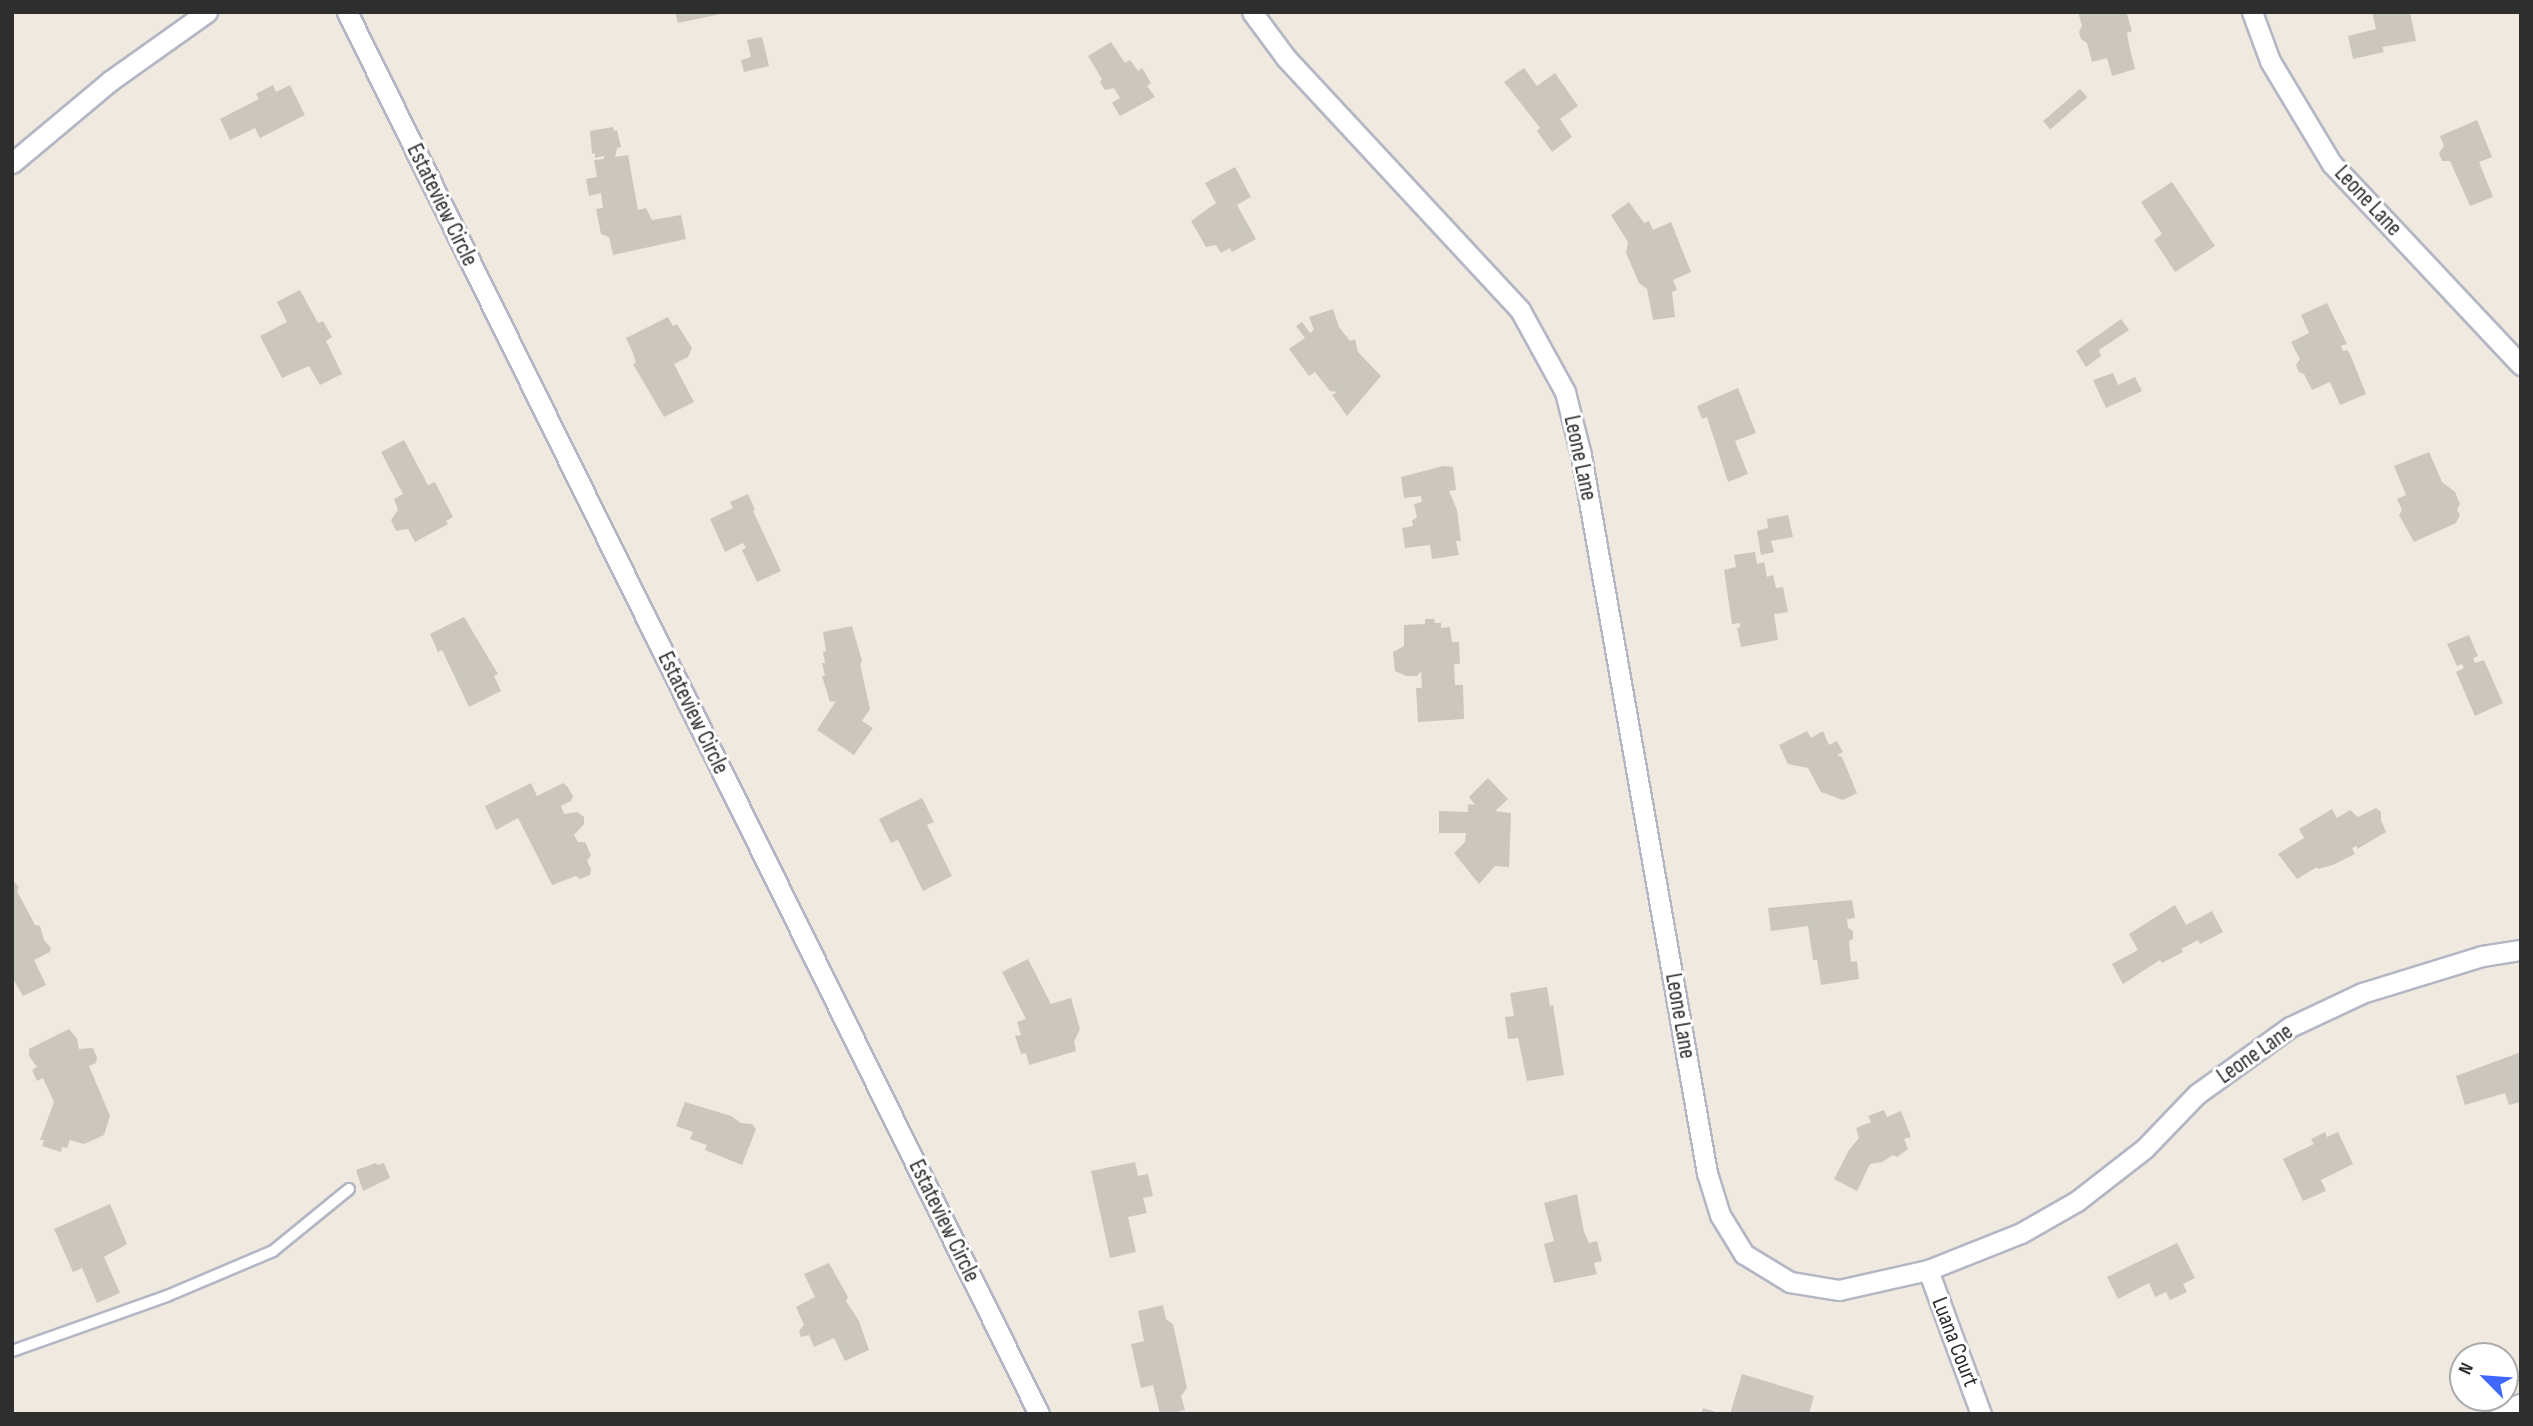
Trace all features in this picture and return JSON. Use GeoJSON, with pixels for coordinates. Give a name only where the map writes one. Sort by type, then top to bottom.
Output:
{"type":"FeatureCollection","features":[{"type":"Feature","properties":{"kind":"street"},"geometry":{"type":"LineString","coordinates":[[12,163],[110,81],[207,12]]}},
{"type":"Feature","properties":{"kind":"street","name":"Estateview Circle"},"geometry":{"type":"LineString","coordinates":[[347,12],[1039,1414]]}},
{"type":"Feature","properties":{"kind":"street","name":"Leone Lane"},"geometry":{"type":"LineString","coordinates":[[1252,12],[1286,58],[1520,310],[1565,392],[1583,469],[1707,1173],[1720,1216],[1744,1254],[1790,1282],[1839,1290],[1928,1270],[2021,1233],[2077,1200],[2145,1148],[2197,1094],[2290,1027],[2362,993],[2483,956],[2521,950]]}},
{"type":"Feature","properties":{"kind":"street","name":"Leone Lane"},"geometry":{"type":"LineString","coordinates":[[2252,12],[2270,61],[2332,164],[2521,365]]}},
{"type":"Feature","properties":{"kind":"street","name":"Luana Court"},"geometry":{"type":"LineString","coordinates":[[1928,1270],[1982,1414]]}},
{"type":"Feature","properties":{"kind":"street"},"geometry":{"type":"LineString","coordinates":[[2504,1414],[2521,1408]]}},
{"type":"Feature","properties":{"kind":"lane"},"geometry":{"type":"LineString","coordinates":[[12,1351],[167,1296],[273,1251],[349,1189]]}},
{"type":"Feature","properties":{"kind":"building"},"geometry":{"type":"Polygon","coordinates":[[[675,12],[725,12],[725,13],[678,23],[675,12]]]}},
{"type":"Feature","properties":{"kind":"building"},"geometry":{"type":"Polygon","coordinates":[[[2078,12],[2127,14],[2132,31],[2127,33],[2135,69],[2112,76],[2107,58],[2092,62],[2087,43],[2081,39],[2079,32],[2082,26],[2078,12]]]}},
{"type":"Feature","properties":{"kind":"building"},"geometry":{"type":"Polygon","coordinates":[[[2372,12],[2410,12],[2416,41],[2382,47],[2384,52],[2353,59],[2348,36],[2376,29],[2372,12]]]}},
{"type":"Feature","properties":{"kind":"building"},"geometry":{"type":"Polygon","coordinates":[[[762,37],[769,66],[744,72],[741,60],[751,57],[747,40],[762,37]]]}},
{"type":"Feature","properties":{"kind":"building"},"geometry":{"type":"Polygon","coordinates":[[[1111,42],[1125,63],[1130,60],[1138,71],[1142,68],[1151,83],[1147,86],[1155,97],[1120,116],[1112,103],[1120,98],[1114,88],[1105,90],[1100,82],[1102,79],[1088,56],[1111,42]]]}},
{"type":"Feature","properties":{"kind":"building"},"geometry":{"type":"Polygon","coordinates":[[[1524,68],[1537,86],[1555,73],[1578,106],[1560,119],[1572,137],[1552,152],[1537,131],[1540,128],[1504,82],[1524,68]]]}},
{"type":"Feature","properties":{"kind":"building"},"geometry":{"type":"Polygon","coordinates":[[[273,85],[276,92],[290,85],[305,115],[260,138],[255,128],[230,140],[220,119],[259,99],[256,94],[273,85]]]}},
{"type":"Feature","properties":{"kind":"building"},"geometry":{"type":"Polygon","coordinates":[[[2080,89],[2087,97],[2050,129],[2043,121],[2080,89]]]}},
{"type":"Feature","properties":{"kind":"building"},"geometry":{"type":"Polygon","coordinates":[[[2477,120],[2492,157],[2479,162],[2493,197],[2470,206],[2450,161],[2442,161],[2439,153],[2444,146],[2440,136],[2477,120]]]}},
{"type":"Feature","properties":{"kind":"building"},"geometry":{"type":"Polygon","coordinates":[[[613,127],[614,131],[617,130],[621,147],[617,148],[615,157],[628,155],[638,210],[646,208],[652,220],[681,215],[686,239],[613,255],[609,237],[601,234],[596,209],[603,208],[601,193],[589,196],[586,179],[597,177],[594,160],[604,159],[604,156],[595,158],[595,153],[592,154],[590,131],[613,127]]]}},
{"type":"Feature","properties":{"kind":"building"},"geometry":{"type":"Polygon","coordinates":[[[1235,167],[1251,197],[1237,205],[1256,239],[1232,252],[1230,248],[1221,253],[1216,245],[1206,247],[1191,221],[1216,203],[1205,183],[1235,167]]]}},
{"type":"Feature","properties":{"kind":"building"},"geometry":{"type":"Polygon","coordinates":[[[2172,182],[2215,246],[2175,272],[2154,240],[2162,234],[2141,202],[2172,182]]]}},
{"type":"Feature","properties":{"kind":"building"},"geometry":{"type":"Polygon","coordinates":[[[1629,202],[1644,223],[1649,221],[1653,230],[1671,222],[1691,272],[1673,280],[1677,290],[1672,292],[1675,317],[1653,320],[1647,289],[1639,283],[1626,253],[1628,242],[1611,215],[1629,202]]]}},
{"type":"Feature","properties":{"kind":"building"},"geometry":{"type":"Polygon","coordinates":[[[300,290],[318,323],[323,321],[332,337],[326,341],[342,374],[320,385],[309,366],[282,378],[260,336],[287,322],[277,302],[300,290]]]}},
{"type":"Feature","properties":{"kind":"building"},"geometry":{"type":"Polygon","coordinates":[[[2327,303],[2347,344],[2341,346],[2343,351],[2347,350],[2350,354],[2366,394],[2340,405],[2330,382],[2312,390],[2304,374],[2299,372],[2296,365],[2300,359],[2291,342],[2309,333],[2301,315],[2327,303]]]}},
{"type":"Feature","properties":{"kind":"building"},"geometry":{"type":"Polygon","coordinates":[[[1333,309],[1339,327],[1350,341],[1355,339],[1358,352],[1381,376],[1347,416],[1332,395],[1337,392],[1330,391],[1315,372],[1309,376],[1289,349],[1305,338],[1296,326],[1302,322],[1310,333],[1314,330],[1309,317],[1333,309]]]}},
{"type":"Feature","properties":{"kind":"building"},"geometry":{"type":"Polygon","coordinates":[[[668,317],[673,326],[677,324],[692,348],[688,357],[674,364],[694,402],[664,417],[633,364],[636,363],[626,338],[668,317]]]}},
{"type":"Feature","properties":{"kind":"building"},"geometry":{"type":"Polygon","coordinates":[[[2121,319],[2129,330],[2099,350],[2101,356],[2086,367],[2076,351],[2121,319]]]}},
{"type":"Feature","properties":{"kind":"building"},"geometry":{"type":"Polygon","coordinates":[[[2113,373],[2118,385],[2135,377],[2142,391],[2106,408],[2093,380],[2113,373]]]}},
{"type":"Feature","properties":{"kind":"building"},"geometry":{"type":"Polygon","coordinates":[[[1738,388],[1756,433],[1735,441],[1748,474],[1728,482],[1707,417],[1702,419],[1697,406],[1738,388]]]}},
{"type":"Feature","properties":{"kind":"building"},"geometry":{"type":"Polygon","coordinates":[[[404,440],[428,485],[435,482],[453,517],[446,521],[448,524],[415,542],[408,529],[396,531],[391,520],[398,510],[394,499],[403,494],[381,452],[404,440]]]}},
{"type":"Feature","properties":{"kind":"building"},"geometry":{"type":"Polygon","coordinates":[[[2429,452],[2442,482],[2455,492],[2460,504],[2457,510],[2460,515],[2456,523],[2414,542],[2399,515],[2402,510],[2397,499],[2406,495],[2394,466],[2429,452]]]}},
{"type":"Feature","properties":{"kind":"building"},"geometry":{"type":"Polygon","coordinates":[[[1443,466],[1453,467],[1456,490],[1449,491],[1457,510],[1461,541],[1456,541],[1459,555],[1432,559],[1430,545],[1405,548],[1402,528],[1413,526],[1412,521],[1417,517],[1414,504],[1422,502],[1421,496],[1404,498],[1401,477],[1443,466]]]}},
{"type":"Feature","properties":{"kind":"building"},"geometry":{"type":"Polygon","coordinates":[[[748,494],[755,510],[753,511],[781,571],[757,582],[742,550],[746,548],[743,543],[725,552],[710,519],[733,508],[730,502],[748,494]]]}},
{"type":"Feature","properties":{"kind":"building"},"geometry":{"type":"Polygon","coordinates":[[[1788,515],[1793,537],[1771,541],[1774,552],[1761,555],[1757,531],[1768,528],[1767,519],[1788,515]]]}},
{"type":"Feature","properties":{"kind":"building"},"geometry":{"type":"Polygon","coordinates":[[[1755,552],[1757,564],[1764,562],[1767,577],[1773,575],[1776,588],[1783,587],[1788,612],[1774,614],[1778,640],[1741,647],[1737,628],[1740,623],[1732,624],[1724,570],[1736,567],[1734,555],[1755,552]]]}},
{"type":"Feature","properties":{"kind":"building"},"geometry":{"type":"Polygon","coordinates":[[[464,617],[498,674],[494,676],[501,691],[469,707],[442,650],[438,652],[430,634],[464,617]]]}},
{"type":"Feature","properties":{"kind":"building"},"geometry":{"type":"Polygon","coordinates":[[[1425,619],[1434,619],[1435,623],[1441,623],[1441,628],[1450,627],[1452,642],[1459,642],[1460,664],[1454,664],[1455,685],[1463,685],[1464,719],[1418,722],[1416,688],[1422,688],[1421,671],[1417,676],[1406,676],[1395,671],[1393,652],[1404,646],[1404,625],[1425,624],[1425,619]]]}},
{"type":"Feature","properties":{"kind":"building"},"geometry":{"type":"Polygon","coordinates":[[[852,626],[862,661],[860,664],[870,709],[862,721],[873,728],[854,755],[817,730],[836,701],[830,702],[822,676],[825,676],[822,663],[825,663],[823,652],[826,651],[823,632],[852,626]]]}},
{"type":"Feature","properties":{"kind":"building"},"geometry":{"type":"Polygon","coordinates":[[[2469,635],[2478,656],[2473,658],[2475,663],[2484,660],[2503,703],[2475,716],[2456,672],[2464,668],[2462,664],[2457,666],[2447,644],[2469,635]]]}},
{"type":"Feature","properties":{"kind":"building"},"geometry":{"type":"Polygon","coordinates":[[[1807,731],[1811,738],[1823,731],[1829,745],[1837,741],[1843,752],[1837,755],[1842,757],[1857,793],[1843,800],[1821,792],[1808,768],[1788,764],[1779,745],[1807,731]]]}},
{"type":"Feature","properties":{"kind":"building"},"geometry":{"type":"Polygon","coordinates":[[[1488,778],[1508,799],[1495,811],[1511,813],[1509,867],[1495,866],[1479,884],[1454,853],[1465,842],[1466,833],[1439,833],[1439,811],[1468,812],[1468,804],[1475,805],[1469,797],[1488,778]]]}},
{"type":"Feature","properties":{"kind":"building"},"geometry":{"type":"Polygon","coordinates":[[[531,783],[537,796],[563,783],[567,786],[573,796],[571,801],[561,806],[564,814],[577,812],[584,817],[584,824],[574,835],[578,842],[585,842],[591,855],[587,861],[591,869],[590,875],[580,879],[576,876],[552,885],[518,818],[496,830],[485,806],[531,783]]]}},
{"type":"Feature","properties":{"kind":"building"},"geometry":{"type":"Polygon","coordinates":[[[922,798],[934,822],[927,825],[952,876],[923,891],[898,840],[891,843],[879,819],[922,798]]]}},
{"type":"Feature","properties":{"kind":"building"},"geometry":{"type":"Polygon","coordinates":[[[2376,808],[2381,812],[2386,832],[2357,849],[2357,846],[2352,848],[2355,854],[2333,865],[2318,869],[2317,867],[2297,879],[2278,854],[2304,838],[2299,829],[2332,809],[2337,818],[2350,810],[2358,817],[2376,808]]]}},
{"type":"Feature","properties":{"kind":"building"},"geometry":{"type":"Polygon","coordinates":[[[12,880],[19,887],[17,891],[51,948],[50,952],[34,960],[46,985],[23,996],[12,977],[12,880]]]}},
{"type":"Feature","properties":{"kind":"building"},"geometry":{"type":"Polygon","coordinates":[[[1852,900],[1855,918],[1847,919],[1848,928],[1853,931],[1853,939],[1849,941],[1851,962],[1857,961],[1859,979],[1821,985],[1817,960],[1813,960],[1808,926],[1771,931],[1768,908],[1852,900]]]}},
{"type":"Feature","properties":{"kind":"building"},"geometry":{"type":"Polygon","coordinates":[[[2175,905],[2186,925],[2212,911],[2223,932],[2200,944],[2198,940],[2181,949],[2183,952],[2162,963],[2160,960],[2123,984],[2112,964],[2138,950],[2129,934],[2175,905]]]}},
{"type":"Feature","properties":{"kind":"building"},"geometry":{"type":"Polygon","coordinates":[[[1028,959],[1051,1004],[1071,998],[1080,1029],[1074,1042],[1076,1051],[1029,1065],[1026,1053],[1021,1054],[1015,1036],[1021,1035],[1017,1022],[1026,1019],[1002,972],[1028,959]]]}},
{"type":"Feature","properties":{"kind":"building"},"geometry":{"type":"Polygon","coordinates":[[[1547,987],[1550,1006],[1553,1005],[1564,1075],[1527,1081],[1518,1038],[1508,1039],[1505,1017],[1514,1016],[1510,993],[1547,987]]]}},
{"type":"Feature","properties":{"kind":"building"},"geometry":{"type":"Polygon","coordinates":[[[69,1029],[77,1039],[79,1049],[93,1048],[96,1063],[89,1066],[110,1116],[104,1135],[84,1144],[70,1140],[67,1148],[62,1147],[61,1152],[42,1146],[44,1140],[40,1140],[54,1102],[43,1078],[37,1081],[32,1070],[37,1067],[29,1056],[29,1049],[69,1029]]]}},
{"type":"Feature","properties":{"kind":"building"},"geometry":{"type":"Polygon","coordinates":[[[2521,1052],[2521,1102],[2509,1105],[2505,1093],[2465,1105],[2456,1076],[2521,1052]]]}},
{"type":"Feature","properties":{"kind":"building"},"geometry":{"type":"Polygon","coordinates":[[[685,1102],[731,1116],[741,1123],[752,1124],[756,1129],[742,1165],[705,1150],[707,1145],[690,1139],[693,1132],[676,1126],[685,1102]]]}},
{"type":"Feature","properties":{"kind":"building"},"geometry":{"type":"Polygon","coordinates":[[[1884,1110],[1887,1117],[1901,1111],[1911,1137],[1904,1139],[1908,1149],[1897,1157],[1893,1155],[1882,1162],[1870,1164],[1857,1191],[1834,1179],[1849,1150],[1859,1138],[1856,1128],[1871,1122],[1868,1116],[1884,1110]]]}},
{"type":"Feature","properties":{"kind":"building"},"geometry":{"type":"Polygon","coordinates":[[[2325,1132],[2327,1137],[2338,1132],[2353,1164],[2321,1180],[2326,1191],[2303,1201],[2283,1159],[2314,1144],[2311,1139],[2325,1132]]]}},
{"type":"Feature","properties":{"kind":"building"},"geometry":{"type":"Polygon","coordinates":[[[1135,1162],[1138,1176],[1148,1174],[1153,1196],[1143,1198],[1147,1213],[1128,1217],[1136,1252],[1110,1258],[1091,1171],[1135,1162]]]}},
{"type":"Feature","properties":{"kind":"building"},"geometry":{"type":"Polygon","coordinates":[[[384,1163],[390,1178],[363,1191],[356,1170],[384,1163]]]}},
{"type":"Feature","properties":{"kind":"building"},"geometry":{"type":"Polygon","coordinates":[[[1577,1194],[1584,1232],[1589,1243],[1597,1241],[1602,1261],[1594,1263],[1597,1274],[1554,1283],[1544,1244],[1554,1241],[1544,1203],[1577,1194]]]}},
{"type":"Feature","properties":{"kind":"building"},"geometry":{"type":"Polygon","coordinates":[[[110,1204],[127,1244],[104,1257],[120,1293],[97,1303],[82,1268],[73,1272],[54,1229],[110,1204]]]}},
{"type":"Feature","properties":{"kind":"building"},"geometry":{"type":"Polygon","coordinates":[[[2177,1243],[2195,1278],[2183,1284],[2187,1292],[2170,1300],[2166,1292],[2155,1297],[2149,1283],[2118,1299],[2107,1277],[2177,1243]]]}},
{"type":"Feature","properties":{"kind":"building"},"geometry":{"type":"Polygon","coordinates":[[[829,1263],[848,1297],[846,1301],[859,1321],[869,1350],[845,1361],[834,1338],[814,1347],[809,1335],[801,1337],[799,1331],[804,1325],[796,1307],[815,1297],[804,1274],[829,1263]]]}},
{"type":"Feature","properties":{"kind":"building"},"geometry":{"type":"Polygon","coordinates":[[[1163,1305],[1166,1319],[1173,1324],[1187,1388],[1181,1396],[1185,1410],[1169,1414],[1160,1414],[1153,1385],[1141,1388],[1131,1344],[1144,1341],[1138,1311],[1163,1305]]]}},
{"type":"Feature","properties":{"kind":"building"},"geometry":{"type":"Polygon","coordinates":[[[1742,1374],[1814,1396],[1809,1414],[1730,1414],[1742,1374]]]}},
{"type":"Feature","properties":{"kind":"building"},"geometry":{"type":"Polygon","coordinates":[[[1703,1408],[1719,1413],[1719,1414],[1701,1414],[1703,1408]]]}}]}
